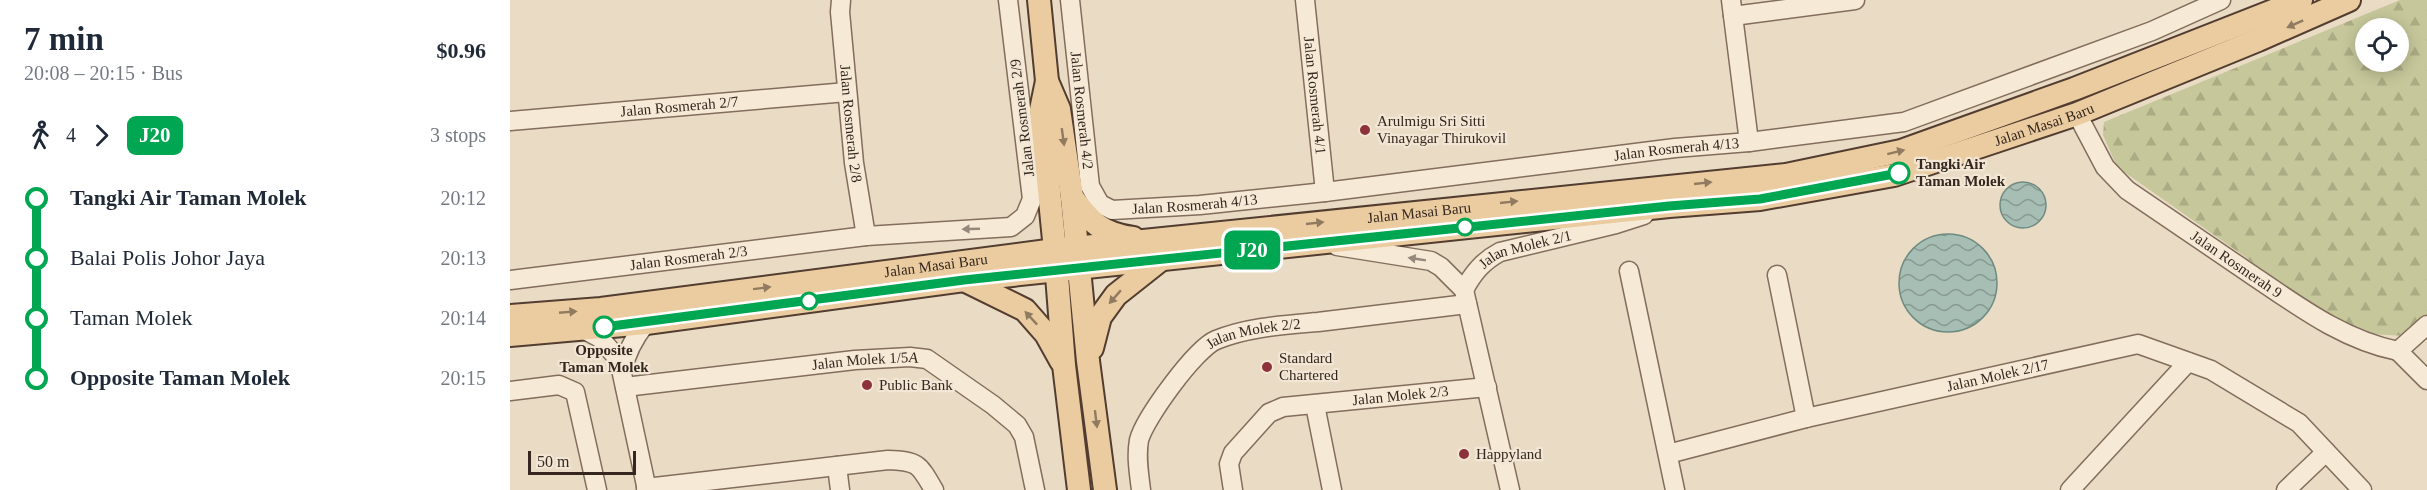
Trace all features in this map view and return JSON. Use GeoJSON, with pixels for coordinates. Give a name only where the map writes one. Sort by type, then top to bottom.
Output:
{"type":"FeatureCollection","features":[{"type":"Feature","properties":{"kind":"main road"},"geometry":{"type":"LineString","coordinates":[[1039,0],[1047,81],[1041,110],[1061,198],[1067,259],[1088,361],[1105,490]]}},
{"type":"Feature","properties":{"kind":"main road","name":"Jalan Masai Baru"},"geometry":{"type":"LineString","coordinates":[[510,335],[646,323],[964,280],[1067,259],[1786,175],[1901,151],[2301,0]]}},
{"type":"Feature","properties":{"kind":"main road","name":"Jalan Masai Baru"},"geometry":{"type":"LineString","coordinates":[[1156,250],[1318,242],[1669,206],[1760,199],[1894,175],[2077,114],[2349,0]]}},
{"type":"Feature","properties":{"kind":"main road"},"geometry":{"type":"LineString","coordinates":[[2077,114],[2077,102],[2084,92],[2110,74]]}},
{"type":"Feature","properties":{"kind":"main road"},"geometry":{"type":"LineString","coordinates":[[1061,198],[1095,225],[1156,250],[1116,295],[1100,317],[1088,361]]}},
{"type":"Feature","properties":{"kind":"main road"},"geometry":{"type":"LineString","coordinates":[[996,258],[1024,246],[1036,236],[1061,198]]}},
{"type":"Feature","properties":{"kind":"main road","name":"Jalan Masai Baru"},"geometry":{"type":"LineString","coordinates":[[510,316],[601,309],[996,258],[1067,259]]}},
{"type":"Feature","properties":{"kind":"main road"},"geometry":{"type":"LineString","coordinates":[[1067,259],[1064,365],[1080,490]]}},
{"type":"Feature","properties":{"kind":"main road"},"geometry":{"type":"LineString","coordinates":[[964,280],[1025,310],[1046,334],[1064,365]]}},
{"type":"Feature","properties":{"kind":"street","name":"Jalan Rosmerah 2/9"},"geometry":{"type":"LineString","coordinates":[[866,236],[1011,227],[1025,216],[1032,199],[1008,0]]}},
{"type":"Feature","properties":{"kind":"street","name":"Jalan Rosmerah 4/2"},"geometry":{"type":"LineString","coordinates":[[1070,0],[1090,186],[1100,204],[1112,210]]}},
{"type":"Feature","properties":{"kind":"street","name":"Jalan Rosmerah 4/1"},"geometry":{"type":"LineString","coordinates":[[1305,0],[1325,192]]}},
{"type":"Feature","properties":{"kind":"street"},"geometry":{"type":"LineString","coordinates":[[1749,142],[1732,8],[1855,0]]}},
{"type":"Feature","properties":{"kind":"street","name":"Jalan Rosmerah 4/13"},"geometry":{"type":"LineString","coordinates":[[1112,210],[1200,205],[1325,192],[1664,149],[1749,142],[1904,122],[2152,31],[2221,0]]}},
{"type":"Feature","properties":{"kind":"street","name":"Jalan Rosmerah 2/8"},"geometry":{"type":"LineString","coordinates":[[838,4],[854,163],[866,236]]}},
{"type":"Feature","properties":{"kind":"street","name":"Jalan Rosmerah 2/7"},"geometry":{"type":"LineString","coordinates":[[510,121],[847,92]]}},
{"type":"Feature","properties":{"kind":"street","name":"Jalan Rosmerah 9"},"geometry":{"type":"LineString","coordinates":[[2077,114],[2105,168],[2127,190],[2303,309],[2348,335],[2374,346],[2398,351]]}},
{"type":"Feature","properties":{"kind":"street","name":"Jalan Molek 2/1"},"geometry":{"type":"LineString","coordinates":[[1318,242],[1431,261],[1441,267],[1466,297],[1479,267],[1487,258],[1500,252],[1616,224],[1669,206]]}},
{"type":"Feature","properties":{"kind":"street","name":"Jalan Rosmerah 2/3"},"geometry":{"type":"LineString","coordinates":[[510,280],[866,236]]}},
{"type":"Feature","properties":{"kind":"street"},"geometry":{"type":"LineString","coordinates":[[1629,272],[1675,490]]}},
{"type":"Feature","properties":{"kind":"street"},"geometry":{"type":"LineString","coordinates":[[1777,274],[1806,418]]}},
{"type":"Feature","properties":{"kind":"street"},"geometry":{"type":"LineString","coordinates":[[1466,297],[1510,490]]}},
{"type":"Feature","properties":{"kind":"street","name":"Jalan Molek 2/2"},"geometry":{"type":"LineString","coordinates":[[1141,490],[1137,456],[1140,438],[1160,402],[1188,366],[1212,342],[1237,332],[1466,297]]}},
{"type":"Feature","properties":{"kind":"street"},"geometry":{"type":"LineString","coordinates":[[624,380],[625,357],[634,338],[646,323]]}},
{"type":"Feature","properties":{"kind":"street"},"geometry":{"type":"LineString","coordinates":[[2427,325],[2398,351],[2427,380]]}},
{"type":"Feature","properties":{"kind":"street"},"geometry":{"type":"LineString","coordinates":[[583,329],[600,338],[612,349],[619,360],[647,489],[888,460],[911,461],[924,472],[934,490]]}},
{"type":"Feature","properties":{"kind":"street","name":"Jalan Molek 2/17"},"geometry":{"type":"LineString","coordinates":[[1668,454],[1806,418],[2138,344],[2211,370],[2299,423],[2362,490]]}},
{"type":"Feature","properties":{"kind":"street","name":"Jalan Molek 1/5A"},"geometry":{"type":"LineString","coordinates":[[624,380],[855,360],[910,357],[927,359],[993,405],[1017,425],[1024,437],[1035,490]]}},
{"type":"Feature","properties":{"kind":"street"},"geometry":{"type":"LineString","coordinates":[[2070,490],[2188,362]]}},
{"type":"Feature","properties":{"kind":"street"},"geometry":{"type":"LineString","coordinates":[[510,391],[559,385],[575,392],[597,490]]}},
{"type":"Feature","properties":{"kind":"street","name":"Jalan Molek 2/3"},"geometry":{"type":"LineString","coordinates":[[1233,490],[1229,464],[1233,453],[1269,413],[1283,407],[1487,387]]}},
{"type":"Feature","properties":{"kind":"street"},"geometry":{"type":"LineString","coordinates":[[1315,405],[1332,490]]}},
{"type":"Feature","properties":{"kind":"street"},"geometry":{"type":"LineString","coordinates":[[2286,490],[2326,452]]}},
{"type":"Feature","properties":{"kind":"street"},"geometry":{"type":"LineString","coordinates":[[837,466],[840,490]]}},
{"type":"Feature","properties":{"kind":"green space"},"geometry":{"type":"Polygon","coordinates":[[[2400,0],[2427,0],[2427,320],[2405,336],[2371,334],[2308,306],[2244,256],[2117,167],[2103,135],[2104,122],[2355,19],[2355,72],[2409,72],[2409,18],[2356,18],[2400,0]]]}},
{"type":"Feature","properties":{"kind":"water"},"geometry":{"type":"Polygon","coordinates":[[[2028,182],[2040,188],[2045,196],[2045,214],[2040,222],[2032,227],[2018,228],[2010,225],[2003,218],[2000,200],[2003,192],[2010,185],[2028,182]]]}},
{"type":"Feature","properties":{"kind":"water"},"geometry":{"type":"Polygon","coordinates":[[[1948,234],[1967,238],[1983,248],[1993,264],[1997,283],[1993,302],[1983,318],[1967,328],[1948,332],[1929,328],[1913,318],[1903,302],[1899,283],[1903,264],[1913,248],[1929,238],[1948,234]]]}},
{"type":"Feature","properties":{"kind":"bus line","name":"J20"},"geometry":{"type":"LineString","coordinates":[[604,327],[964,280],[1669,206],[1760,199],[1899,173]]}},
{"type":"Feature","properties":{"kind":"place","name":"Arulmigu Sri Sitti Vinayagar Thirukovil"},"geometry":{"type":"Point","coordinates":[1365,130]}},
{"type":"Feature","properties":{"kind":"place","name":"Tangki Air Taman Molek"},"geometry":{"type":"Point","coordinates":[1899,173]}},
{"type":"Feature","properties":{"kind":"place","name":"Opposite Taman Molek"},"geometry":{"type":"Point","coordinates":[604,327]}},
{"type":"Feature","properties":{"kind":"place","name":"Standard Chartered"},"geometry":{"type":"Point","coordinates":[1267,367]}},
{"type":"Feature","properties":{"kind":"place","name":"Public Bank"},"geometry":{"type":"Point","coordinates":[867,385]}},
{"type":"Feature","properties":{"kind":"place","name":"Happyland"},"geometry":{"type":"Point","coordinates":[1464,454]}}]}
